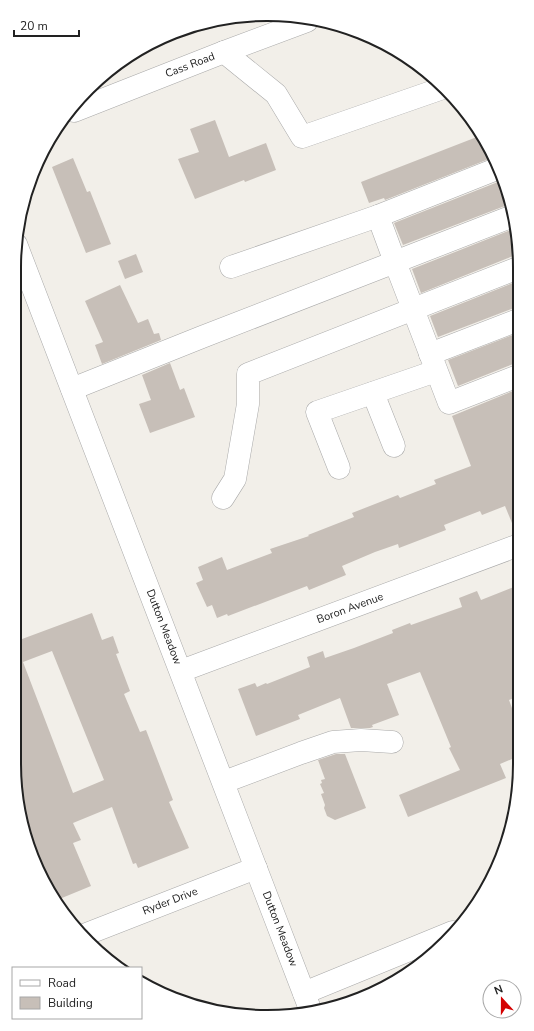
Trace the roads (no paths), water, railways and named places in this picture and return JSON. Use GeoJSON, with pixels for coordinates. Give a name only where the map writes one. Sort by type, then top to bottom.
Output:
{"type":"FeatureCollection","features":[{"type":"Feature","properties":{"kind":"street","name":"Cass Road"},"geometry":{"type":"LineString","coordinates":[[78,109],[301,23]]}},
{"type":"Feature","properties":{"kind":"street"},"geometry":{"type":"LineString","coordinates":[[224,52],[276,94],[302,137],[438,90]]}},
{"type":"Feature","properties":{"kind":"street"},"geometry":{"type":"LineString","coordinates":[[231,267],[378,216],[493,171]]}},
{"type":"Feature","properties":{"kind":"street"},"geometry":{"type":"LineString","coordinates":[[378,216],[449,403],[513,378]]}},
{"type":"Feature","properties":{"kind":"street"},"geometry":{"type":"LineString","coordinates":[[72,389],[508,218]]}},
{"type":"Feature","properties":{"kind":"street","name":"Dutton Meadow"},"geometry":{"type":"LineString","coordinates":[[22,258],[307,1001]]}},
{"type":"Feature","properties":{"kind":"street"},"geometry":{"type":"LineString","coordinates":[[223,498],[236,479],[248,404],[248,374],[513,270]]}},
{"type":"Feature","properties":{"kind":"street"},"geometry":{"type":"LineString","coordinates":[[339,468],[317,412],[373,393],[513,322]]}},
{"type":"Feature","properties":{"kind":"street"},"geometry":{"type":"LineString","coordinates":[[373,393],[394,446]]}},
{"type":"Feature","properties":{"kind":"street","name":"Boron Avenue"},"geometry":{"type":"LineString","coordinates":[[181,671],[513,547]]}},
{"type":"Feature","properties":{"kind":"street"},"geometry":{"type":"LineString","coordinates":[[224,782],[333,742],[361,740],[392,742]]}},
{"type":"Feature","properties":{"kind":"street","name":"Ryder Drive"},"geometry":{"type":"LineString","coordinates":[[89,933],[256,868]]}},
{"type":"Feature","properties":{"kind":"street"},"geometry":{"type":"LineString","coordinates":[[307,1001],[441,938]]}}]}
